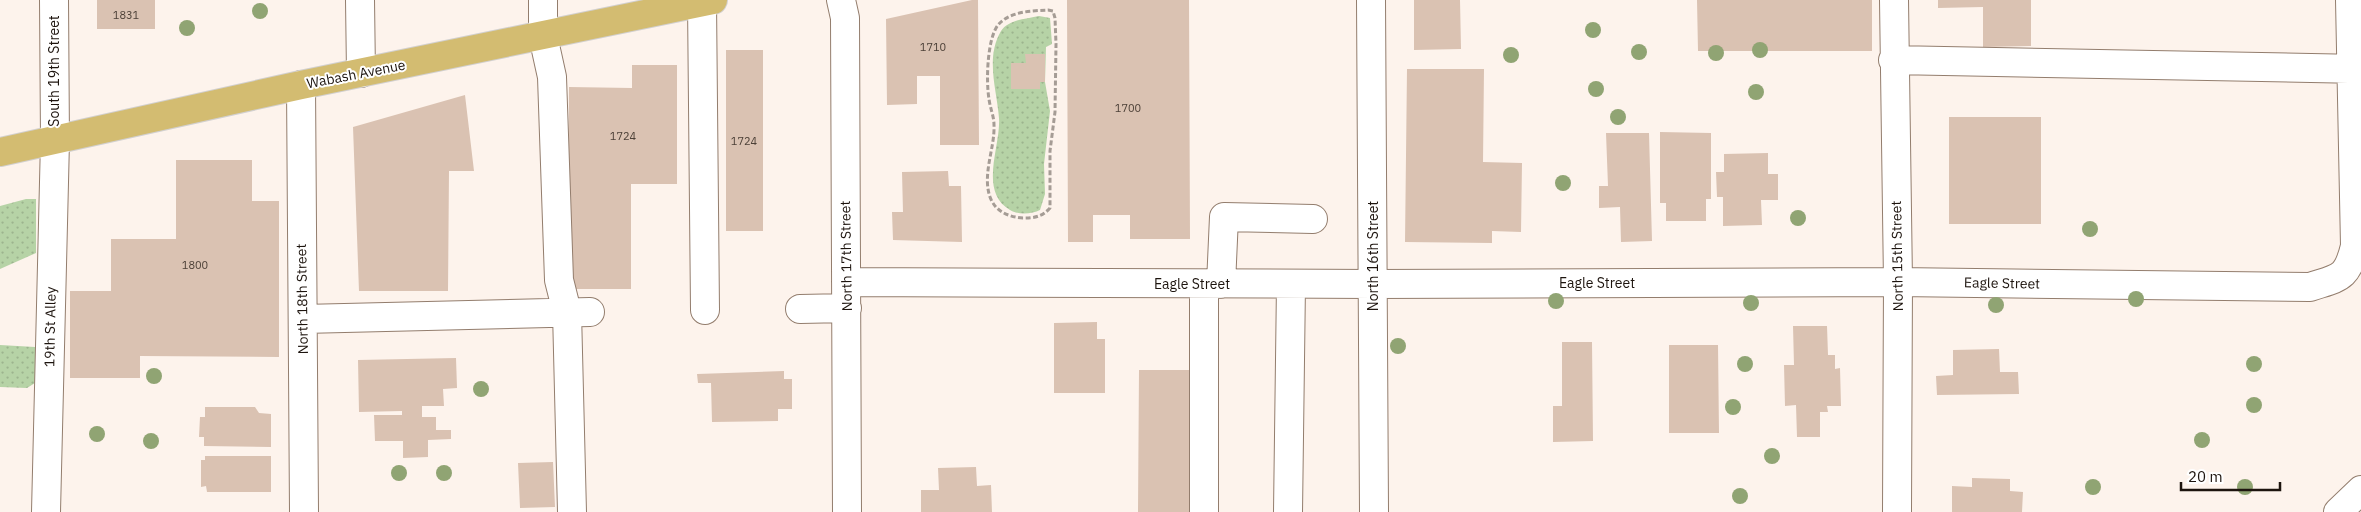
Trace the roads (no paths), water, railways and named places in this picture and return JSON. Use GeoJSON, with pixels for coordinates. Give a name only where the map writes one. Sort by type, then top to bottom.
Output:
{"type":"FeatureCollection","features":[{"type":"Feature","properties":{"kind":"main road","name":"Wabash Avenue"},"geometry":{"type":"LineString","coordinates":[[0,152],[55,142],[301,85],[708,1]]}},
{"type":"Feature","properties":{"kind":"street","name":"South 19th Street"},"geometry":{"type":"LineString","coordinates":[[54,0],[55,142]]}},
{"type":"Feature","properties":{"kind":"street"},"geometry":{"type":"LineString","coordinates":[[360,0],[361,73]]}},
{"type":"Feature","properties":{"kind":"street"},"geometry":{"type":"LineString","coordinates":[[543,0],[543,36],[552,77],[559,280],[578,312],[572,512]]}},
{"type":"Feature","properties":{"kind":"street","name":"North 17th Street"},"geometry":{"type":"LineString","coordinates":[[841,0],[845,18],[847,512]]}},
{"type":"Feature","properties":{"kind":"street","name":"North 16th Street"},"geometry":{"type":"LineString","coordinates":[[1371,0],[1374,512]]}},
{"type":"Feature","properties":{"kind":"street","name":"North 15th Street"},"geometry":{"type":"LineString","coordinates":[[1894,0],[1893,60],[1898,282],[1897,512]]}},
{"type":"Feature","properties":{"kind":"street"},"geometry":{"type":"LineString","coordinates":[[1893,60],[2356,69],[2350,0]]}},
{"type":"Feature","properties":{"kind":"street"},"geometry":{"type":"LineString","coordinates":[[705,310],[708,1]]}},
{"type":"Feature","properties":{"kind":"street","name":"Eagle Street"},"geometry":{"type":"LineString","coordinates":[[800,309],[846,295],[1212,284],[1898,282],[2310,286],[2345,273],[2351,265],[2355,246],[2356,69]]}},
{"type":"Feature","properties":{"kind":"street","name":"North 18th Street"},"geometry":{"type":"LineString","coordinates":[[301,85],[304,512]]}},
{"type":"Feature","properties":{"kind":"street","name":"19th St Alley"},"geometry":{"type":"LineString","coordinates":[[46,512],[55,142]]}},
{"type":"Feature","properties":{"kind":"street"},"geometry":{"type":"LineString","coordinates":[[1204,512],[1212,284],[1224,217],[1313,219]]}},
{"type":"Feature","properties":{"kind":"street"},"geometry":{"type":"LineString","coordinates":[[1288,512],[1290,284]]}},
{"type":"Feature","properties":{"kind":"street"},"geometry":{"type":"LineString","coordinates":[[303,319],[578,312]]}},
{"type":"Feature","properties":{"kind":"street"},"geometry":{"type":"LineString","coordinates":[[2338,512],[2361,490]]}}]}
